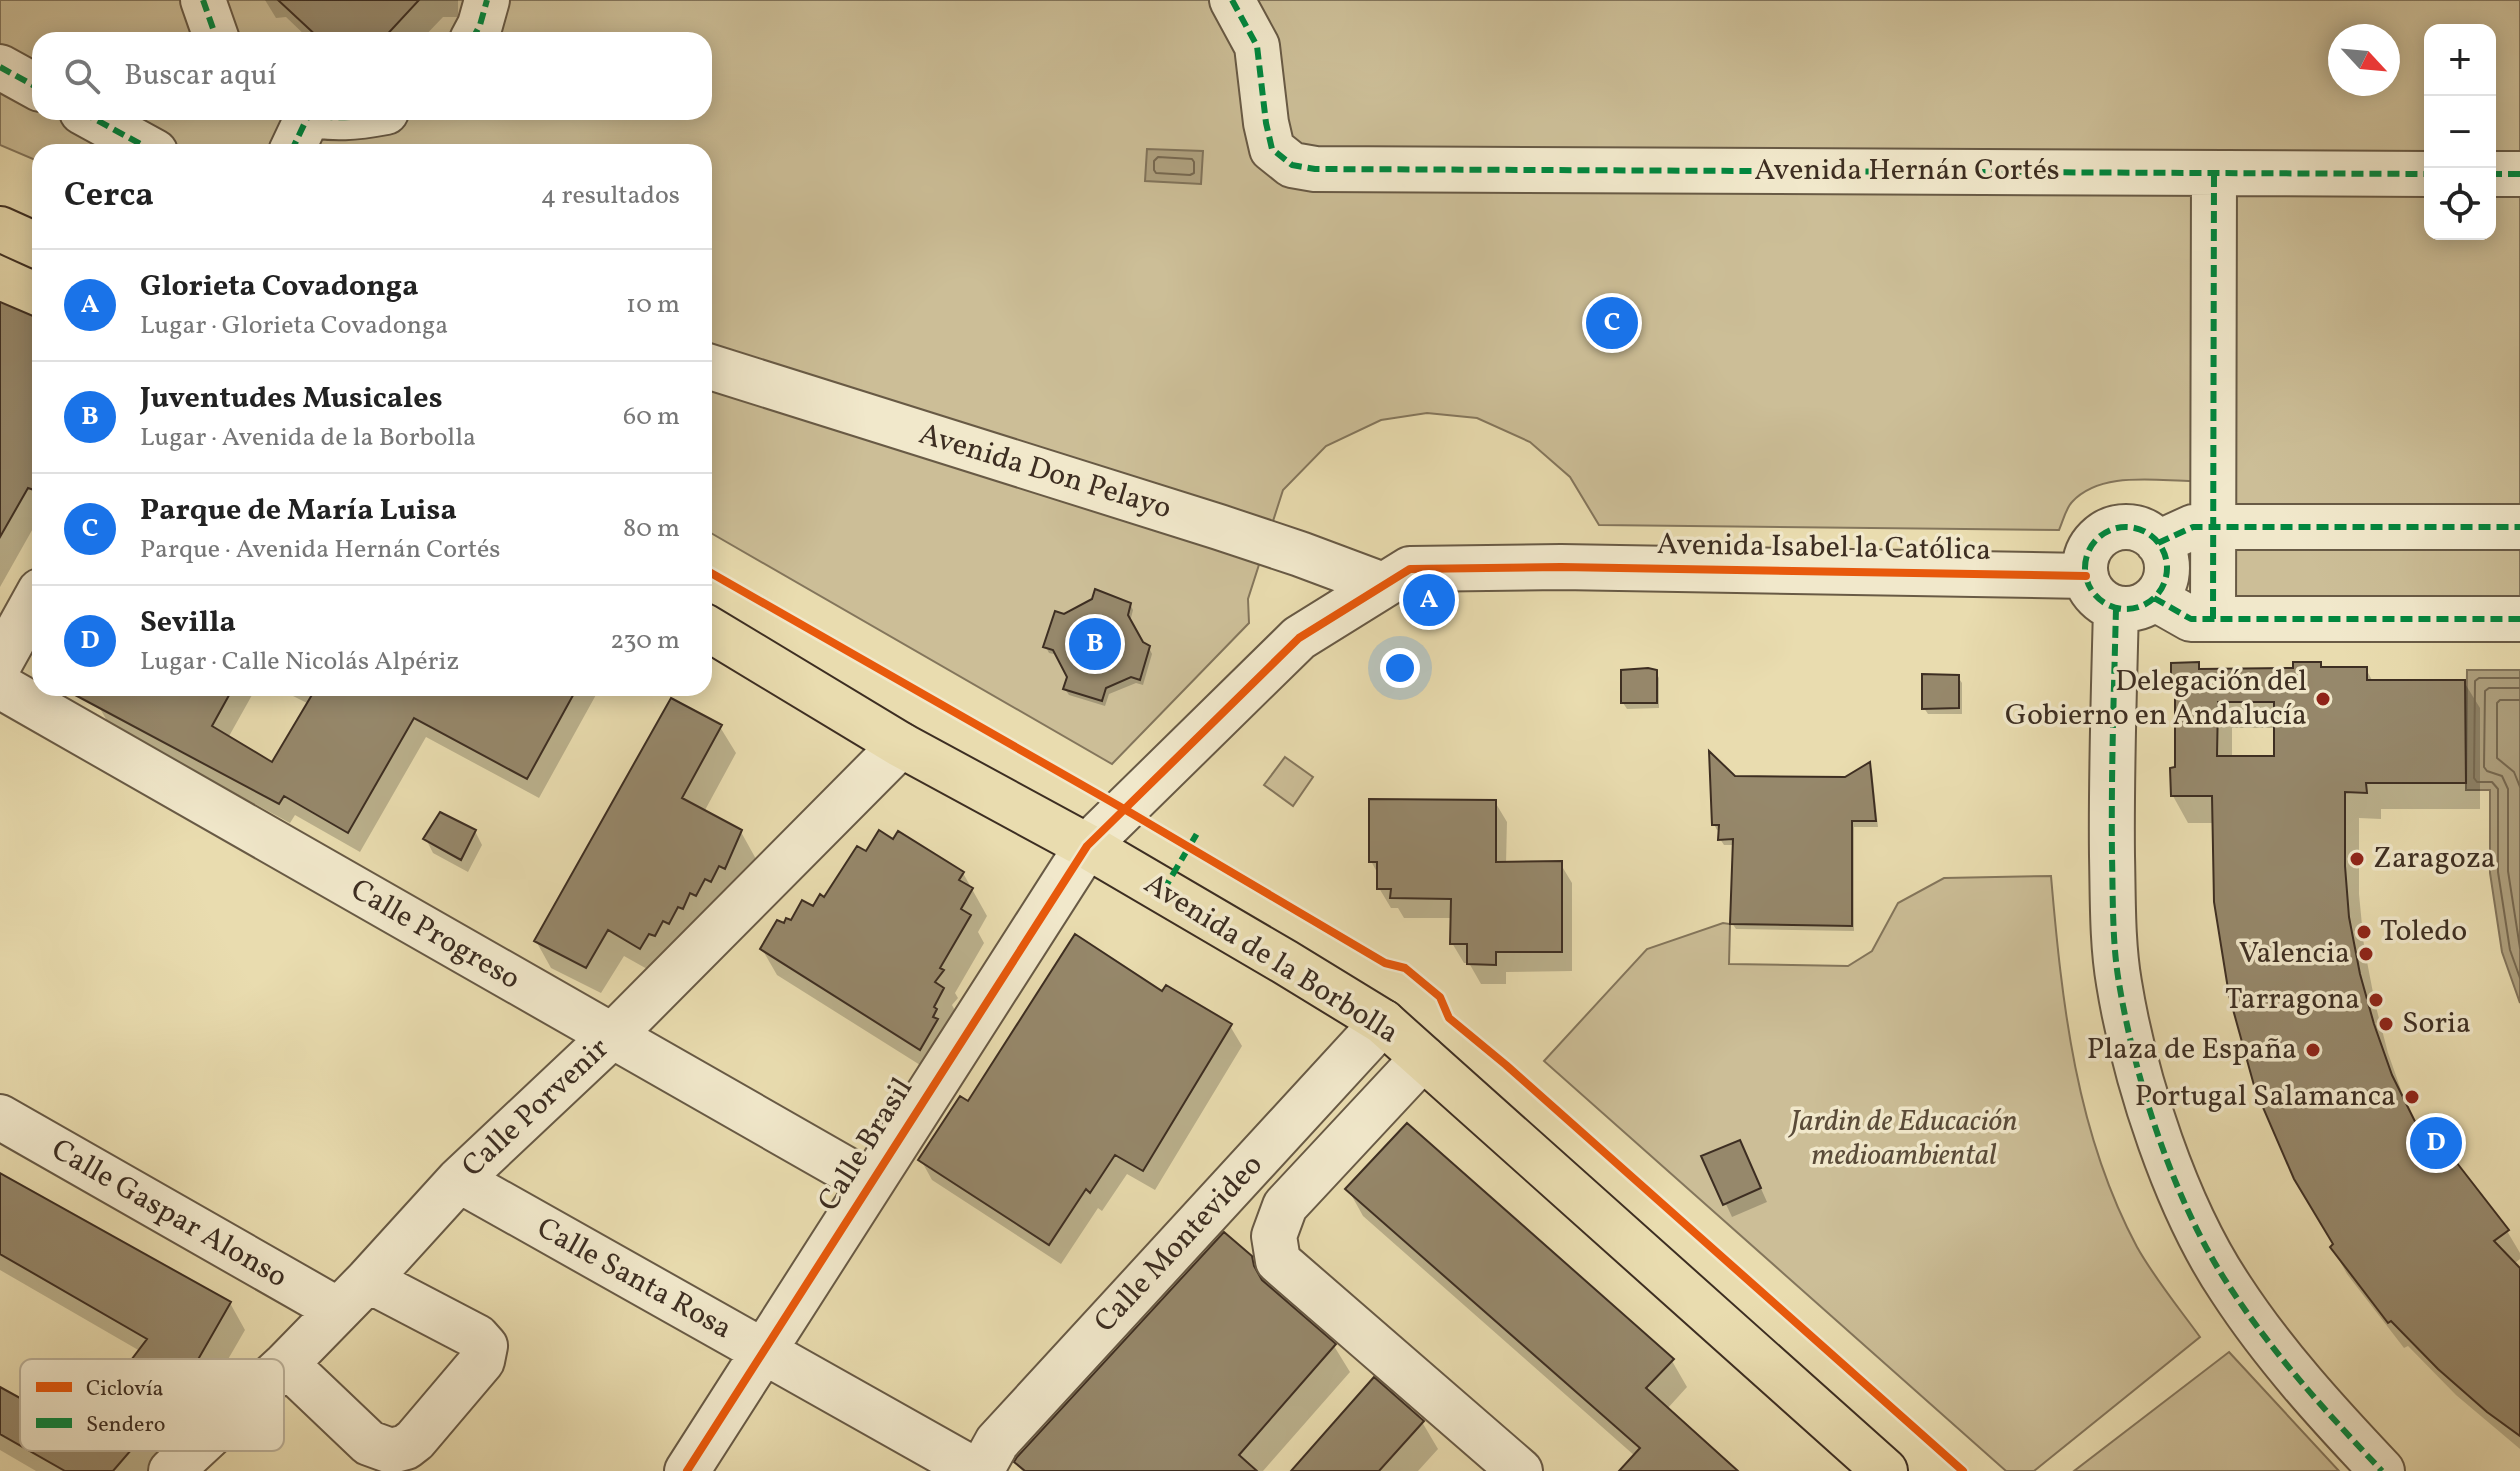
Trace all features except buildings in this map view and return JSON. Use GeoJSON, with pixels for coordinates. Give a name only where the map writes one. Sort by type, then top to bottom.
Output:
{"type":"FeatureCollection","features":[{"type":"Feature","properties":{"kind":"main road"},"geometry":{"type":"LineString","coordinates":[[0,229],[32,243]]}},
{"type":"Feature","properties":{"kind":"main road","name":"Avenida de la Borbolla"},"geometry":{"type":"LineString","coordinates":[[712,631],[901,745],[1087,846],[1383,1022],[1885,1471]]}},
{"type":"Feature","properties":{"kind":"street"},"geometry":{"type":"LineString","coordinates":[[203,0],[214,32]]}},
{"type":"Feature","properties":{"kind":"street"},"geometry":{"type":"LineString","coordinates":[[476,32],[487,0]]}},
{"type":"Feature","properties":{"kind":"street","name":"Avenida Hernán Cortés"},"geometry":{"type":"LineString","coordinates":[[1232,0],[1257,46],[1272,149],[1292,165],[1315,169],[2424,174]]}},
{"type":"Feature","properties":{"kind":"street"},"geometry":{"type":"LineString","coordinates":[[0,67],[32,85]]}},
{"type":"Feature","properties":{"kind":"street"},"geometry":{"type":"LineString","coordinates":[[97,120],[140,144]]}},
{"type":"Feature","properties":{"kind":"street"},"geometry":{"type":"LineString","coordinates":[[301,126],[326,120]]}},
{"type":"Feature","properties":{"kind":"street"},"geometry":{"type":"LineString","coordinates":[[2213,619],[2214,173]]}},
{"type":"Feature","properties":{"kind":"street"},"geometry":{"type":"LineString","coordinates":[[2496,174],[2520,174]]}},
{"type":"Feature","properties":{"kind":"street","name":"Avenida Don Pelayo"},"geometry":{"type":"LineString","coordinates":[[712,368],[1219,527],[1383,585]]}},
{"type":"Feature","properties":{"kind":"street"},"geometry":{"type":"LineString","coordinates":[[2135,603],[2163,585],[2167,571],[2165,556],[2158,543],[2148,534],[2136,528],[2122,527],[2098,538],[2089,549],[2085,563],[2086,576],[2096,596],[2105,604],[2135,603],[2191,619],[2520,619]]}},
{"type":"Feature","properties":{"kind":"street"},"geometry":{"type":"LineString","coordinates":[[2158,543],[2193,527],[2520,527]]}},
{"type":"Feature","properties":{"kind":"street","name":"Avenida Isabel la Católica"},"geometry":{"type":"LineString","coordinates":[[1299,638],[1410,569],[1561,567],[2086,576]]}},
{"type":"Feature","properties":{"kind":"street"},"geometry":{"type":"LineString","coordinates":[[2135,603],[2112,812],[2113,916],[2119,983],[2148,1104],[2185,1202],[2228,1286],[2282,1359],[2340,1428],[2382,1471]]}},
{"type":"Feature","properties":{"kind":"street"},"geometry":{"type":"LineString","coordinates":[[0,663],[32,605]]}},
{"type":"Feature","properties":{"kind":"street","name":"Calle Brasil"},"geometry":{"type":"LineString","coordinates":[[687,1471],[1087,846],[1299,638]]}},
{"type":"Feature","properties":{"kind":"street","name":"Calle Progreso"},"geometry":{"type":"LineString","coordinates":[[0,686],[870,1183]]}},
{"type":"Feature","properties":{"kind":"street","name":"Calle Porvenir"},"geometry":{"type":"LineString","coordinates":[[286,1364],[459,1180],[612,1036],[901,745]]}},
{"type":"Feature","properties":{"kind":"street","name":"Calle Montevideo"},"geometry":{"type":"LineString","coordinates":[[978,1471],[997,1442],[1383,1022]]}},
{"type":"Feature","properties":{"kind":"street"},"geometry":{"type":"LineString","coordinates":[[1423,1058],[1285,1206],[1274,1236],[1278,1261],[1520,1471]]}},
{"type":"Feature","properties":{"kind":"street","name":"Calle Gaspar Alonso"},"geometry":{"type":"LineString","coordinates":[[0,1117],[338,1310]]}},
{"type":"Feature","properties":{"kind":"street","name":"Calle Santa Rosa"},"geometry":{"type":"LineString","coordinates":[[459,1180],[978,1471]]}},
{"type":"Feature","properties":{"kind":"street"},"geometry":{"type":"LineString","coordinates":[[286,1364],[369,1443],[391,1451],[406,1447],[415,1440],[482,1361],[485,1346],[477,1337],[368,1280]]}},
{"type":"Feature","properties":{"kind":"street","name":"Calle Porvenir"},"geometry":{"type":"LineString","coordinates":[[179,1469],[197,1451]]}},
{"type":"Feature","properties":{"kind":"green space"},"geometry":{"type":"Polygon","coordinates":[[[0,0],[2520,0],[2520,639],[2191,638],[2193,481],[2146,479],[2098,486],[2072,502],[2059,530],[1599,525],[1570,477],[1530,442],[1477,418],[1427,413],[1381,420],[1326,446],[1283,490],[1248,599],[1249,623],[1112,764],[712,534],[712,144],[32,144],[32,159],[0,145],[0,0]]]}},
{"type":"Feature","properties":{"kind":"green space"},"geometry":{"type":"Polygon","coordinates":[[[1285,757],[1313,777],[1293,806],[1264,785],[1285,757]]]}},
{"type":"Feature","properties":{"kind":"green space","name":"Jardin de Educación medioambiental"},"geometry":{"type":"Polygon","coordinates":[[[2051,876],[2067,1020],[2075,1067],[2099,1159],[2137,1247],[2200,1337],[2034,1471],[2006,1471],[1544,1061],[1647,949],[1723,923],[1730,924],[1729,964],[1848,966],[1872,951],[1898,903],[1944,878],[2051,876]]]}},
{"type":"Feature","properties":{"kind":"green space"},"geometry":{"type":"Polygon","coordinates":[[[2229,1352],[2339,1471],[2074,1471],[2229,1352]]]}},
{"type":"Feature","properties":{"kind":"water"},"geometry":{"type":"Polygon","coordinates":[[[1147,149],[1203,151],[1201,184],[1145,181],[1147,149]]]}},
{"type":"Feature","properties":{"kind":"water"},"geometry":{"type":"Polygon","coordinates":[[[2467,670],[2520,670],[2520,1003],[2502,952],[2490,873],[2490,790],[2466,790],[2467,670]]]}},
{"type":"Feature","properties":{"kind":"marked path"},"geometry":{"type":"LineString","coordinates":[[203,0],[214,32]]}},
{"type":"Feature","properties":{"kind":"marked path"},"geometry":{"type":"LineString","coordinates":[[476,32],[487,0]]}},
{"type":"Feature","properties":{"kind":"marked path"},"geometry":{"type":"LineString","coordinates":[[1232,0],[1257,46],[1272,149],[1292,165],[1315,169],[2424,174]]}},
{"type":"Feature","properties":{"kind":"marked path"},"geometry":{"type":"LineString","coordinates":[[0,67],[32,85]]}},
{"type":"Feature","properties":{"kind":"marked path"},"geometry":{"type":"LineString","coordinates":[[97,120],[140,144]]}},
{"type":"Feature","properties":{"kind":"marked path"},"geometry":{"type":"LineString","coordinates":[[295,144],[306,120]]}},
{"type":"Feature","properties":{"kind":"marked path"},"geometry":{"type":"LineString","coordinates":[[2213,619],[2214,173]]}},
{"type":"Feature","properties":{"kind":"marked path"},"geometry":{"type":"LineString","coordinates":[[2496,174],[2520,174]]}},
{"type":"Feature","properties":{"kind":"marked path"},"geometry":{"type":"LineString","coordinates":[[2126,527],[2142,531],[2155,539],[2163,552],[2167,568],[2163,584],[2155,597],[2142,605],[2126,609],[2110,605],[2097,597],[2089,584],[2085,568],[2089,552],[2097,539],[2110,531],[2126,527]]}},
{"type":"Feature","properties":{"kind":"marked path"},"geometry":{"type":"LineString","coordinates":[[2158,543],[2193,527],[2520,527]]}},
{"type":"Feature","properties":{"kind":"marked path"},"geometry":{"type":"LineString","coordinates":[[2154,598],[2191,619],[2520,619]]}},
{"type":"Feature","properties":{"kind":"marked path"},"geometry":{"type":"LineString","coordinates":[[2116,608],[2112,794],[2114,936],[2126,1021],[2147,1101],[2176,1182],[2211,1256],[2231,1289],[2283,1361],[2382,1471]]}},
{"type":"Feature","properties":{"kind":"marked path"},"geometry":{"type":"LineString","coordinates":[[1163,891],[1199,830]]}},
{"type":"Feature","properties":{"kind":"cycle path"},"geometry":{"type":"LineString","coordinates":[[687,1471],[1087,846],[1299,638],[1410,569],[1561,567],[2086,576]]}},
{"type":"Feature","properties":{"kind":"cycle path"},"geometry":{"type":"LineString","coordinates":[[712,574],[1131,813],[1385,963],[1405,968],[1440,997],[1449,1018],[1506,1065],[1963,1471]]}},
{"type":"Feature","properties":{"kind":"place","name":"Parque de María Luisa"},"geometry":{"type":"Point","coordinates":[1612,323]}},
{"type":"Feature","properties":{"kind":"place","name":"Glorieta Covadonga"},"geometry":{"type":"Point","coordinates":[1429,600]}},
{"type":"Feature","properties":{"kind":"place","name":"Juventudes Musicales"},"geometry":{"type":"Point","coordinates":[1095,644]}},
{"type":"Feature","properties":{"kind":"place","name":"Delegación del Gobierno en Andalucía"},"geometry":{"type":"Point","coordinates":[2323,699]}},
{"type":"Feature","properties":{"kind":"place","name":"Zaragoza"},"geometry":{"type":"Point","coordinates":[2357,859]}},
{"type":"Feature","properties":{"kind":"place","name":"Toledo"},"geometry":{"type":"Point","coordinates":[2364,932]}},
{"type":"Feature","properties":{"kind":"place","name":"Valencia"},"geometry":{"type":"Point","coordinates":[2366,954]}},
{"type":"Feature","properties":{"kind":"place","name":"Tarragona"},"geometry":{"type":"Point","coordinates":[2376,1000]}},
{"type":"Feature","properties":{"kind":"place","name":"Soria"},"geometry":{"type":"Point","coordinates":[2386,1024]}},
{"type":"Feature","properties":{"kind":"place","name":"Plaza de España"},"geometry":{"type":"Point","coordinates":[2313,1050]}},
{"type":"Feature","properties":{"kind":"place","name":"Portugal Salamanca"},"geometry":{"type":"Point","coordinates":[2412,1097]}},
{"type":"Feature","properties":{"kind":"place","name":"Sevilla"},"geometry":{"type":"Point","coordinates":[2436,1143]}}]}
